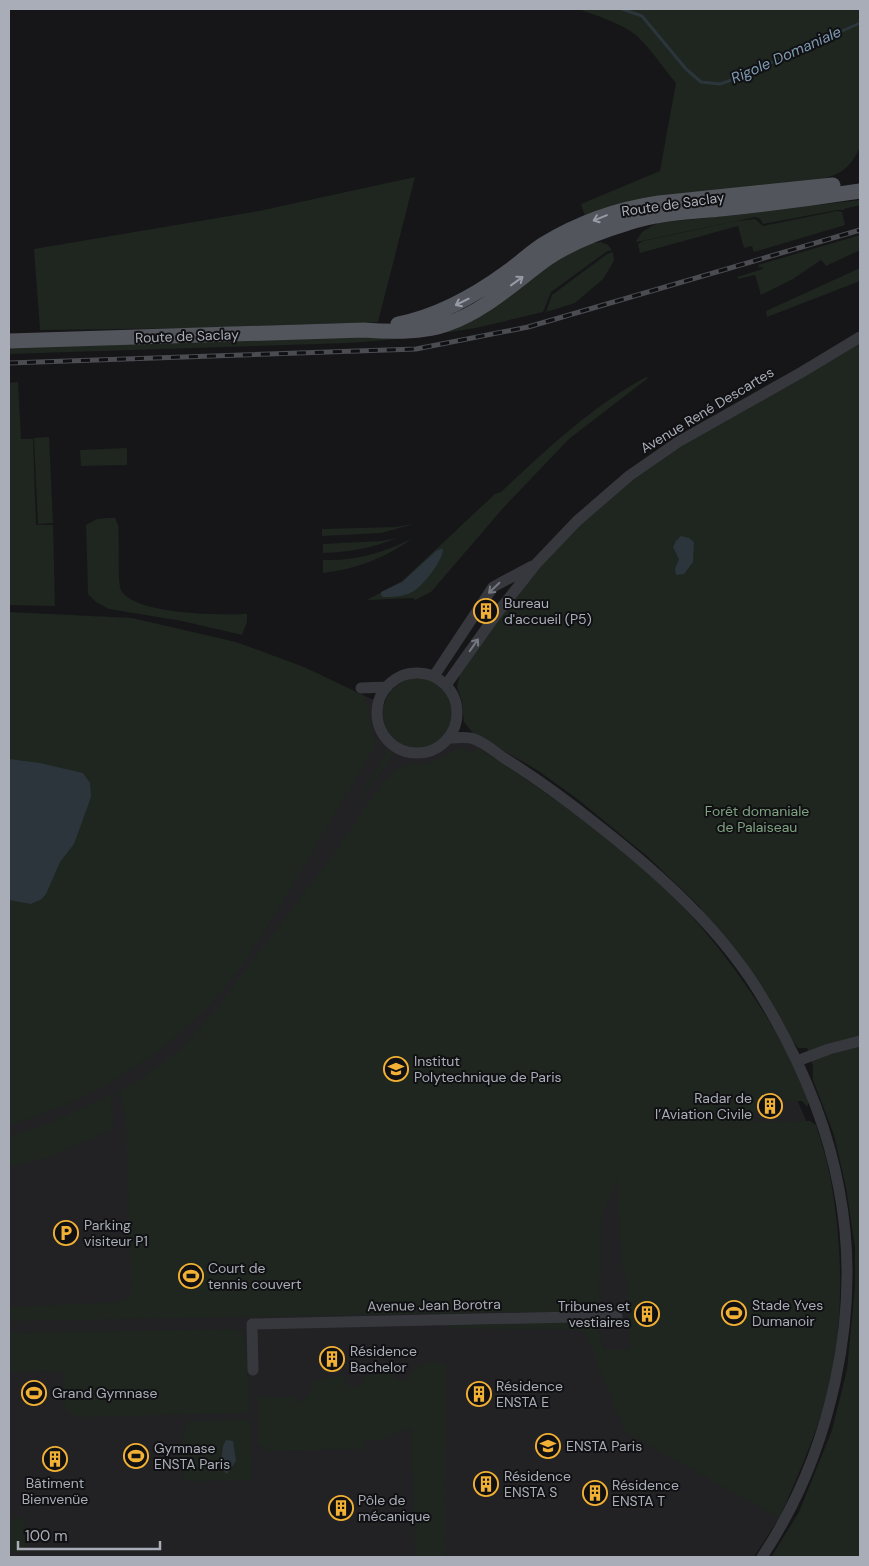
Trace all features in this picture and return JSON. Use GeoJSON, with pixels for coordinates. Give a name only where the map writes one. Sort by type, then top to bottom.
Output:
{"type":"FeatureCollection","features":[{"type":"Feature","properties":{"kind":"main road","name":"Route de Saclay"},"geometry":{"type":"LineString","coordinates":[[364,330],[411,321],[468,299],[543,245],[572,229],[607,214],[659,203],[860,181]]}},
{"type":"Feature","properties":{"kind":"main road","name":"Route de Saclay"},"geometry":{"type":"LineString","coordinates":[[9,341],[408,330],[446,325],[480,308],[550,257],[591,236],[630,222],[669,214],[860,191]]}},
{"type":"Feature","properties":{"kind":"street","name":"Avenue René Descartes"},"geometry":{"type":"LineString","coordinates":[[446,685],[498,612],[536,564],[577,521],[629,476],[657,455],[860,337]]}},
{"type":"Feature","properties":{"kind":"street","name":"Avenue René Descartes"},"geometry":{"type":"LineString","coordinates":[[434,676],[493,587],[536,564]]}},
{"type":"Feature","properties":{"kind":"street"},"geometry":{"type":"LineString","coordinates":[[458,713],[454,730],[449,738],[442,745],[424,753],[404,751],[395,747],[382,733],[377,716],[379,700],[387,687],[400,677],[417,673],[434,676],[453,693],[458,713],[474,739],[563,798],[627,848],[679,895],[719,938],[740,964],[765,1001],[797,1061],[820,1118],[840,1190],[846,1246],[845,1311],[842,1338],[833,1392],[817,1448],[801,1488],[762,1557]]}},
{"type":"Feature","properties":{"kind":"street"},"geometry":{"type":"LineString","coordinates":[[378,708],[361,688],[387,687]]}},
{"type":"Feature","properties":{"kind":"street"},"geometry":{"type":"LineString","coordinates":[[449,738],[474,739]]}},
{"type":"Feature","properties":{"kind":"street"},"geometry":{"type":"LineString","coordinates":[[797,1061],[860,1041]]}},
{"type":"Feature","properties":{"kind":"street","name":"Avenue Jean Borotra"},"geometry":{"type":"LineString","coordinates":[[253,1370],[252,1324],[617,1316]]}},
{"type":"Feature","properties":{"kind":"shaded area"},"geometry":{"type":"Polygon","coordinates":[[[681,536],[689,538],[694,542],[693,562],[684,574],[676,575],[675,569],[679,559],[673,547],[681,536]]]}},
{"type":"Feature","properties":{"kind":"shaded area"},"geometry":{"type":"Polygon","coordinates":[[[443,549],[442,554],[435,567],[415,590],[397,596],[383,597],[381,595],[381,592],[402,582],[436,551],[443,549]]]}},
{"type":"Feature","properties":{"kind":"shaded area","name":"Institut Polytechnique de Paris"},"geometry":{"type":"Polygon","coordinates":[[[9,619],[365,696],[477,746],[623,857],[759,1012],[809,1127],[832,1303],[806,1456],[781,1515],[754,1557],[9,1557],[9,619]]]}},
{"type":"Feature","properties":{"kind":"shaded area"},"geometry":{"type":"Polygon","coordinates":[[[9,759],[40,763],[83,773],[90,783],[91,797],[74,844],[60,862],[46,894],[42,899],[31,904],[9,900],[9,759]]]}},
{"type":"Feature","properties":{"kind":"shaded area"},"geometry":{"type":"Polygon","coordinates":[[[226,1440],[233,1441],[236,1461],[227,1474],[220,1468],[223,1446],[226,1440]]]}},
{"type":"Feature","properties":{"kind":"green space"},"geometry":{"type":"Polygon","coordinates":[[[578,9],[860,9],[860,147],[844,170],[819,180],[585,216],[581,204],[660,171],[676,83],[648,47],[632,32],[609,20],[578,9]]]}},
{"type":"Feature","properties":{"kind":"green space"},"geometry":{"type":"Polygon","coordinates":[[[415,177],[378,322],[203,328],[40,330],[34,249],[259,211],[415,177]]]}},
{"type":"Feature","properties":{"kind":"green space"},"geometry":{"type":"Polygon","coordinates":[[[860,200],[860,205],[844,210],[763,224],[760,219],[755,217],[636,241],[642,232],[657,223],[860,200]]]}},
{"type":"Feature","properties":{"kind":"green space"},"geometry":{"type":"Polygon","coordinates":[[[837,211],[842,212],[845,225],[754,252],[752,246],[744,248],[738,226],[640,253],[638,244],[643,241],[737,221],[755,219],[763,226],[837,211]]]}},
{"type":"Feature","properties":{"kind":"green space"},"geometry":{"type":"Polygon","coordinates":[[[860,235],[860,250],[826,266],[821,260],[793,279],[761,295],[755,275],[738,279],[737,277],[763,269],[763,267],[759,268],[758,265],[860,235]]]}},
{"type":"Feature","properties":{"kind":"green space"},"geometry":{"type":"Polygon","coordinates":[[[601,242],[608,245],[612,250],[606,252],[551,292],[543,312],[476,328],[411,338],[348,343],[9,354],[9,344],[441,329],[560,256],[588,243],[601,242]]]}},
{"type":"Feature","properties":{"kind":"green space"},"geometry":{"type":"Polygon","coordinates":[[[613,252],[614,261],[603,279],[575,303],[546,312],[552,295],[607,254],[613,252]]]}},
{"type":"Feature","properties":{"kind":"green space"},"geometry":{"type":"Polygon","coordinates":[[[860,268],[860,281],[767,317],[766,311],[860,268]]]}},
{"type":"Feature","properties":{"kind":"green space","name":"Forêt domaniale de Palaiseau"},"geometry":{"type":"Polygon","coordinates":[[[860,342],[860,1557],[771,1557],[799,1512],[832,1430],[847,1370],[855,1286],[855,1247],[846,1188],[834,1135],[813,1080],[813,1066],[807,1048],[798,1048],[698,905],[648,857],[576,798],[537,770],[473,733],[464,722],[462,702],[457,687],[460,673],[497,619],[547,559],[586,519],[627,484],[689,440],[860,342]]]}},
{"type":"Feature","properties":{"kind":"green space"},"geometry":{"type":"Polygon","coordinates":[[[646,377],[648,378],[569,439],[504,507],[431,592],[415,600],[413,598],[367,600],[402,581],[495,494],[501,492],[570,430],[606,402],[646,377]]]}},
{"type":"Feature","properties":{"kind":"green space"},"geometry":{"type":"Polygon","coordinates":[[[18,382],[21,439],[33,439],[36,525],[53,525],[55,606],[9,605],[9,383],[18,382]]]}},
{"type":"Feature","properties":{"kind":"green space"},"geometry":{"type":"Polygon","coordinates":[[[49,437],[53,523],[38,524],[34,438],[49,437]]]}},
{"type":"Feature","properties":{"kind":"green space"},"geometry":{"type":"Polygon","coordinates":[[[127,448],[127,465],[81,466],[80,450],[127,448]]]}},
{"type":"Feature","properties":{"kind":"green space"},"geometry":{"type":"Polygon","coordinates":[[[115,518],[118,525],[120,585],[121,590],[129,598],[160,609],[179,612],[247,614],[247,622],[242,635],[182,621],[109,609],[96,602],[88,594],[86,525],[97,519],[115,518]]]}},
{"type":"Feature","properties":{"kind":"green space"},"geometry":{"type":"Polygon","coordinates":[[[414,524],[381,533],[322,536],[322,529],[395,527],[414,524]]]}},
{"type":"Feature","properties":{"kind":"green space"},"geometry":{"type":"Polygon","coordinates":[[[397,538],[360,549],[323,553],[323,544],[381,541],[397,538]]]}},
{"type":"Feature","properties":{"kind":"green space"},"geometry":{"type":"Polygon","coordinates":[[[413,538],[370,562],[347,569],[323,573],[323,560],[347,559],[370,555],[413,538]]]}},
{"type":"Feature","properties":{"kind":"green space"},"geometry":{"type":"Polygon","coordinates":[[[9,612],[132,618],[236,642],[304,667],[365,696],[376,744],[262,936],[216,999],[163,1047],[115,1079],[64,1105],[9,1125],[9,900],[31,904],[42,899],[60,862],[74,844],[9,759],[9,612]]]}},
{"type":"Feature","properties":{"kind":"green space"},"geometry":{"type":"Polygon","coordinates":[[[425,678],[438,684],[447,693],[451,699],[453,713],[451,727],[443,738],[432,746],[411,748],[404,746],[393,738],[385,727],[383,706],[385,699],[393,688],[404,680],[425,678]]]}},
{"type":"Feature","properties":{"kind":"green space"},"geometry":{"type":"Polygon","coordinates":[[[479,748],[541,789],[580,818],[674,897],[715,944],[751,993],[783,1046],[809,1101],[807,1107],[802,1101],[786,1102],[781,1095],[773,1091],[762,1096],[759,1108],[754,1110],[754,1122],[810,1121],[816,1125],[826,1157],[835,1204],[840,1262],[839,1320],[831,1378],[814,1435],[779,1518],[625,1432],[584,1330],[447,1328],[447,1324],[586,1320],[598,1326],[604,1350],[630,1350],[627,1281],[629,1282],[622,1268],[618,1201],[619,1178],[602,1213],[599,1303],[588,1311],[9,1321],[9,1307],[122,1302],[131,1294],[126,1117],[120,1092],[111,1097],[113,1125],[109,1131],[47,1158],[9,1167],[9,1136],[45,1125],[132,1085],[182,1048],[214,1012],[332,856],[383,782],[397,769],[409,764],[423,764],[437,760],[457,750],[464,749],[472,753],[479,748]]]}},
{"type":"Feature","properties":{"kind":"green space"},"geometry":{"type":"Polygon","coordinates":[[[391,750],[393,755],[345,822],[388,751],[391,750]]]}},
{"type":"Feature","properties":{"kind":"green space"},"geometry":{"type":"Polygon","coordinates":[[[233,1329],[243,1334],[246,1341],[250,1413],[74,1417],[65,1408],[62,1371],[9,1372],[9,1333],[233,1329]]]}},
{"type":"Feature","properties":{"kind":"green space"},"geometry":{"type":"Polygon","coordinates":[[[425,1363],[446,1363],[445,1557],[415,1557],[411,1428],[400,1431],[383,1440],[365,1441],[364,1449],[272,1451],[266,1450],[258,1442],[258,1397],[293,1397],[294,1402],[302,1400],[308,1396],[314,1382],[327,1377],[344,1376],[344,1381],[350,1387],[355,1387],[363,1382],[364,1377],[379,1372],[394,1374],[395,1378],[402,1382],[409,1378],[410,1373],[425,1363]]]}},
{"type":"Feature","properties":{"kind":"green space"},"geometry":{"type":"Polygon","coordinates":[[[251,1420],[252,1480],[183,1481],[182,1443],[189,1421],[251,1420]]]}},
{"type":"Feature","properties":{"kind":"green space"},"geometry":{"type":"Polygon","coordinates":[[[24,1518],[25,1552],[9,1552],[9,1519],[24,1518]]]}},
{"type":"Feature","properties":{"kind":"waterway","name":"Rigole Domaniale"},"geometry":{"type":"LineString","coordinates":[[622,9],[642,16],[686,69],[701,82],[720,84],[860,23]]}},
{"type":"Feature","properties":{"kind":"railway"},"geometry":{"type":"LineString","coordinates":[[9,363],[416,349],[528,327],[860,230]]}},
{"type":"Feature","properties":{"kind":"place","name":"Bureau d'accueil (P5)"},"geometry":{"type":"Point","coordinates":[486,611]}},
{"type":"Feature","properties":{"kind":"place","name":"Institut Polytechnique de Paris"},"geometry":{"type":"Point","coordinates":[396,1069]}},
{"type":"Feature","properties":{"kind":"place","name":"Radar de l’Aviation Civile"},"geometry":{"type":"Point","coordinates":[770,1106]}},
{"type":"Feature","properties":{"kind":"place","name":"Parking visiteur P1"},"geometry":{"type":"Point","coordinates":[66,1233]}},
{"type":"Feature","properties":{"kind":"place","name":"Court de tennis couvert"},"geometry":{"type":"Point","coordinates":[191,1276]}},
{"type":"Feature","properties":{"kind":"place","name":"Stade Yves Dumanoir"},"geometry":{"type":"Point","coordinates":[734,1313]}},
{"type":"Feature","properties":{"kind":"place","name":"Tribunes et vestiaires"},"geometry":{"type":"Point","coordinates":[647,1314]}},
{"type":"Feature","properties":{"kind":"place","name":"Résidence Bachelor"},"geometry":{"type":"Point","coordinates":[332,1359]}},
{"type":"Feature","properties":{"kind":"place","name":"Grand Gymnase"},"geometry":{"type":"Point","coordinates":[34,1393]}},
{"type":"Feature","properties":{"kind":"place","name":"Résidence ENSTA E"},"geometry":{"type":"Point","coordinates":[479,1394]}},
{"type":"Feature","properties":{"kind":"place","name":"ENSTA Paris"},"geometry":{"type":"Point","coordinates":[548,1446]}},
{"type":"Feature","properties":{"kind":"place","name":"Gymnase ENSTA Paris"},"geometry":{"type":"Point","coordinates":[136,1456]}},
{"type":"Feature","properties":{"kind":"place","name":"Bâtiment Bienvenüe"},"geometry":{"type":"Point","coordinates":[55,1459]}},
{"type":"Feature","properties":{"kind":"place","name":"Résidence ENSTA S"},"geometry":{"type":"Point","coordinates":[486,1484]}},
{"type":"Feature","properties":{"kind":"place","name":"Résidence ENSTA T"},"geometry":{"type":"Point","coordinates":[595,1493]}},
{"type":"Feature","properties":{"kind":"place","name":"Pôle de mécanique"},"geometry":{"type":"Point","coordinates":[341,1508]}}]}
